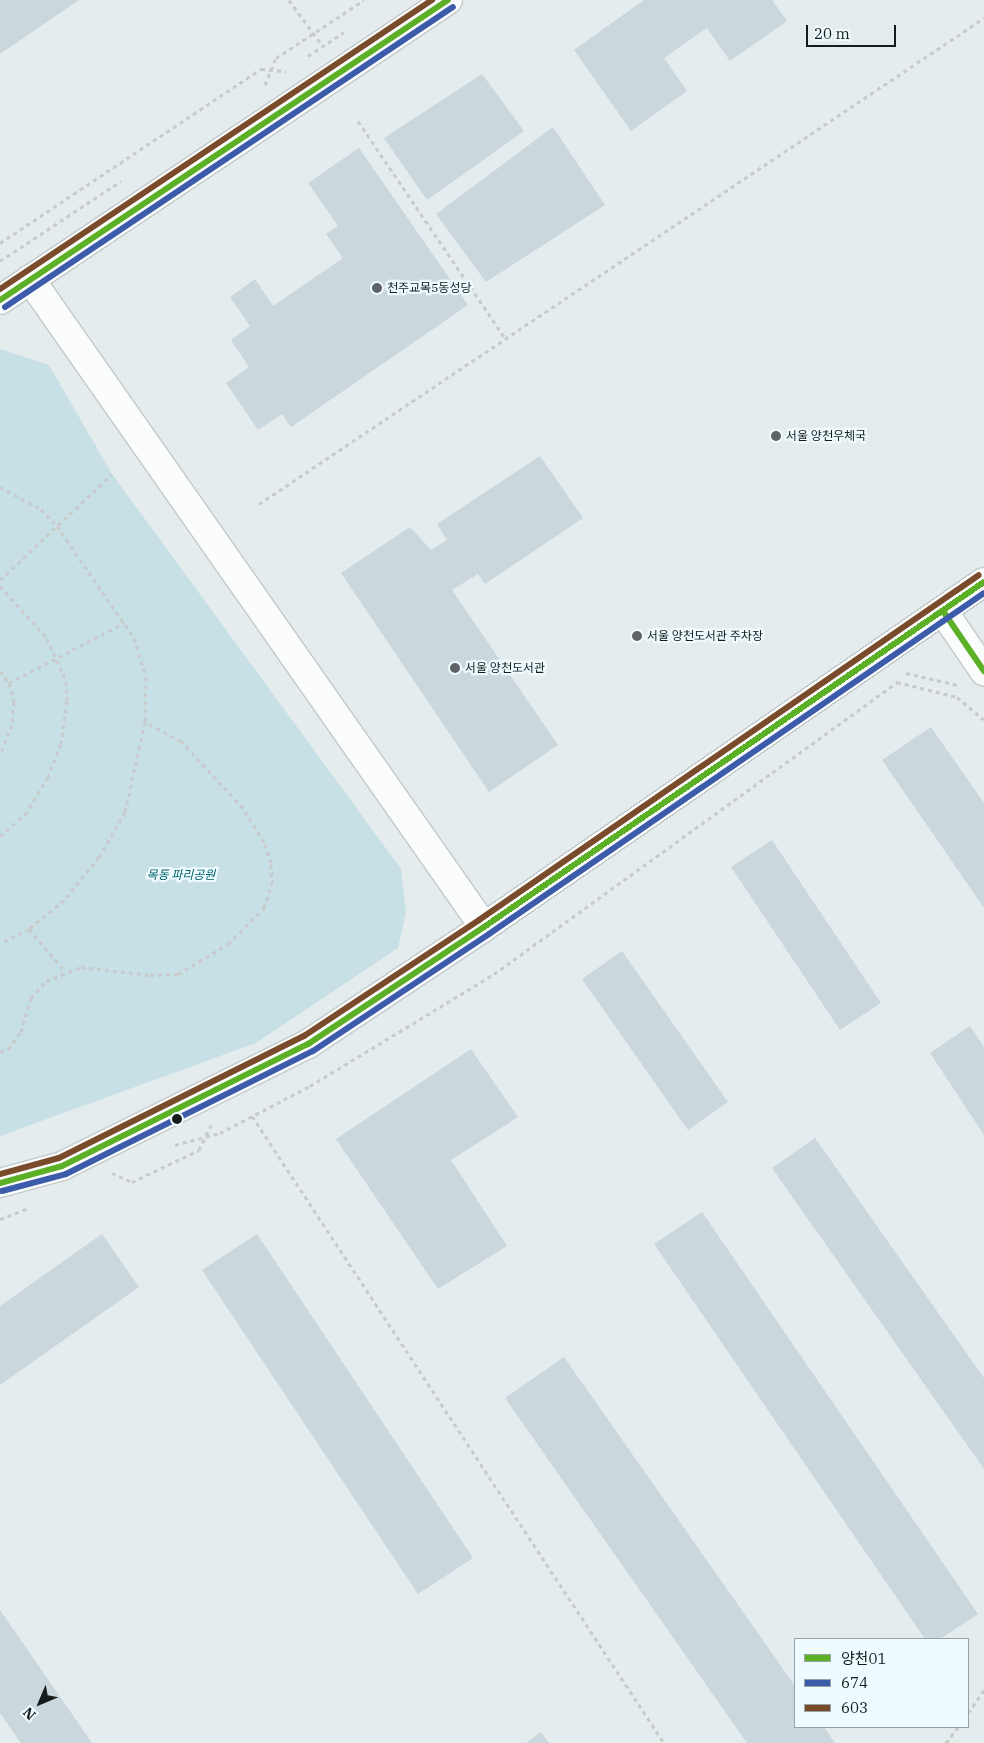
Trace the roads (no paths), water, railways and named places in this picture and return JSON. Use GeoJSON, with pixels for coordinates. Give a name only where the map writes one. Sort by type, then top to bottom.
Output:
{"type":"FeatureCollection","features":[{"type":"Feature","properties":{"kind":"main road"},"geometry":{"type":"LineString","coordinates":[[0,300],[448,0]]}},
{"type":"Feature","properties":{"kind":"main road"},"geometry":{"type":"LineString","coordinates":[[30,279],[484,927]]}},
{"type":"Feature","properties":{"kind":"main road"},"geometry":{"type":"LineString","coordinates":[[0,1183],[62,1166],[308,1044],[484,927],[984,582]]}},
{"type":"Feature","properties":{"kind":"main road"},"geometry":{"type":"LineString","coordinates":[[943,611],[984,671]]}},
{"type":"Feature","properties":{"kind":"place","name":"천주교목5동성당"},"geometry":{"type":"Point","coordinates":[377,288]}},
{"type":"Feature","properties":{"kind":"place","name":"서울 양천우체국"},"geometry":{"type":"Point","coordinates":[776,436]}},
{"type":"Feature","properties":{"kind":"place","name":"서울 양천도서관 주차장"},"geometry":{"type":"Point","coordinates":[637,636]}},
{"type":"Feature","properties":{"kind":"place","name":"서울 양천도서관"},"geometry":{"type":"Point","coordinates":[455,668]}},
{"type":"Feature","properties":{"kind":"park label","name":"목동 파리공원"},"geometry":{"type":"Point","coordinates":[181,875]}}]}
